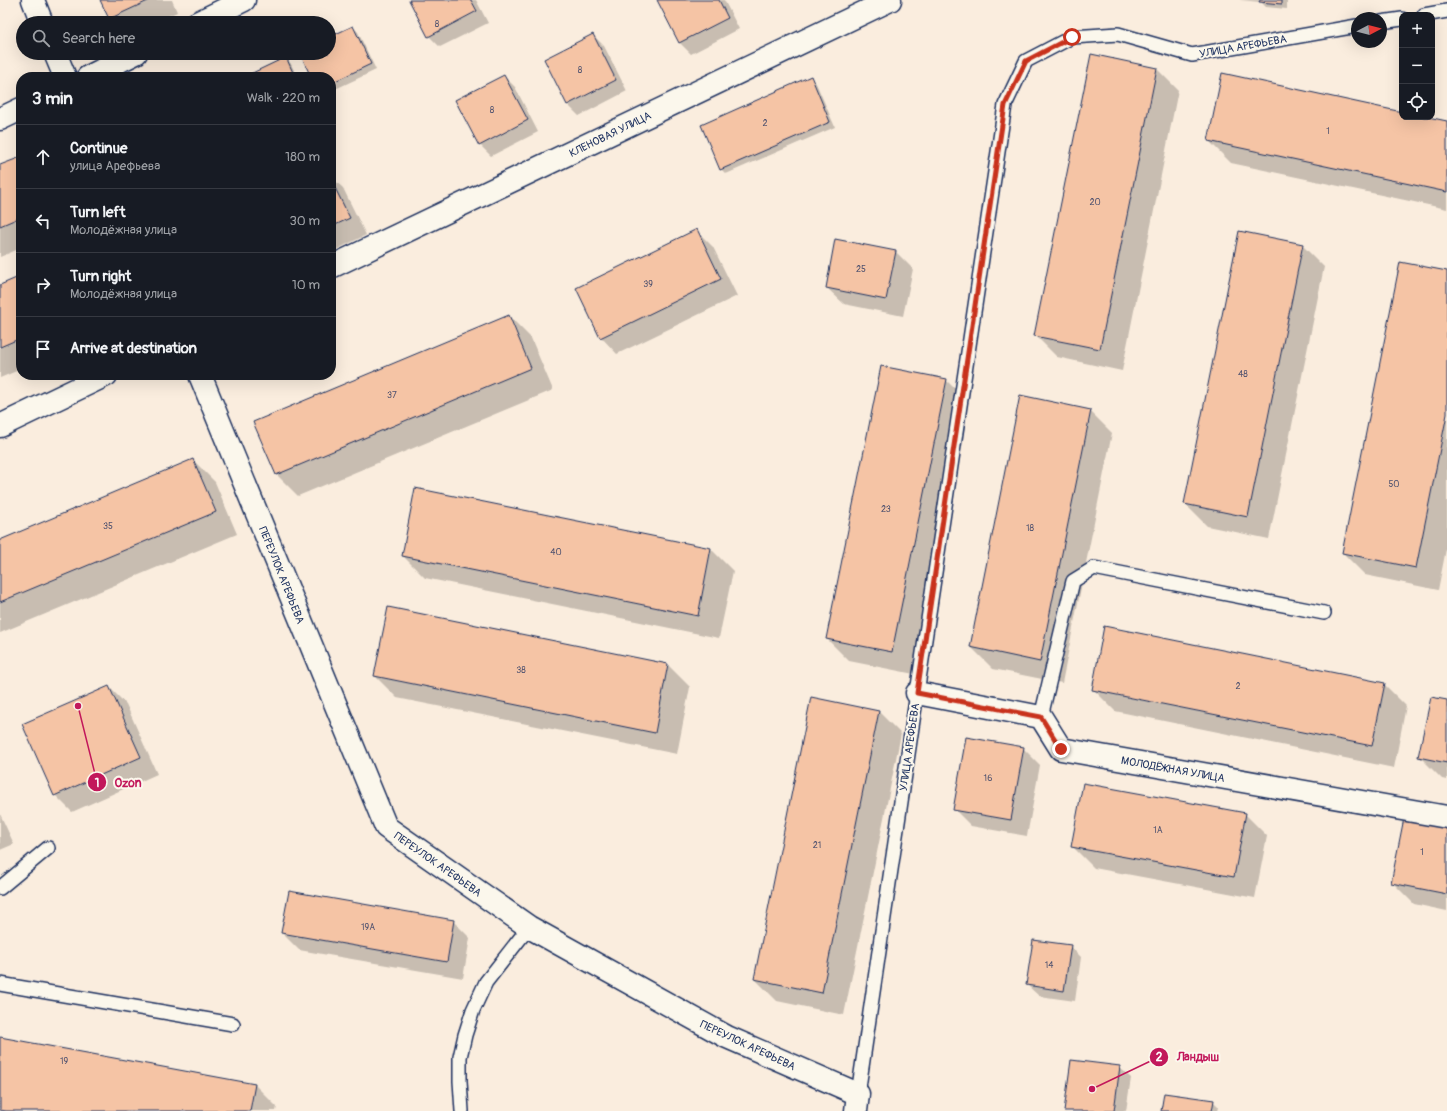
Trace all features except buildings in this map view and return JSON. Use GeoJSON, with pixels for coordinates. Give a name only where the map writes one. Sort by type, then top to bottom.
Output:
{"type":"FeatureCollection","features":[{"type":"Feature","properties":{"kind":"street"},"geometry":{"type":"LineString","coordinates":[[33,0],[39,16]]}},
{"type":"Feature","properties":{"kind":"street"},"geometry":{"type":"LineString","coordinates":[[211,16],[244,0]]}},
{"type":"Feature","properties":{"kind":"street","name":"КЛЕНОВАЯ УЛИЦА"},"geometry":{"type":"LineString","coordinates":[[336,265],[890,0]]}},
{"type":"Feature","properties":{"kind":"street"},"geometry":{"type":"LineString","coordinates":[[58,60],[63,72]]}},
{"type":"Feature","properties":{"kind":"street"},"geometry":{"type":"LineString","coordinates":[[98,72],[122,60]]}},
{"type":"Feature","properties":{"kind":"street"},"geometry":{"type":"LineString","coordinates":[[0,119],[16,111]]}},
{"type":"Feature","properties":{"kind":"street"},"geometry":{"type":"LineString","coordinates":[[0,426],[96,380]]}},
{"type":"Feature","properties":{"kind":"street","name":"ПЕРЕУЛОК АРЕФЬЕВА"},"geometry":{"type":"LineString","coordinates":[[202,380],[386,827],[529,927],[726,1037],[857,1103]]}},
{"type":"Feature","properties":{"kind":"street"},"geometry":{"type":"LineString","coordinates":[[917,693],[1041,717]]}},
{"type":"Feature","properties":{"kind":"street","name":"МОЛОДЁЖНАЯ УЛИЦА"},"geometry":{"type":"LineString","coordinates":[[1041,717],[1061,749],[1447,817]]}},
{"type":"Feature","properties":{"kind":"lane"},"geometry":{"type":"LineString","coordinates":[[1435,13],[1447,11]]}},
{"type":"Feature","properties":{"kind":"lane"},"geometry":{"type":"LineString","coordinates":[[1387,21],[1399,19]]}},
{"type":"Feature","properties":{"kind":"lane","name":"УЛИЦА АРЕФЬЕВА"},"geometry":{"type":"LineString","coordinates":[[857,1103],[1005,105],[1026,61],[1072,37],[1118,34],[1192,55],[1351,27]]}},
{"type":"Feature","properties":{"kind":"lane"},"geometry":{"type":"LineString","coordinates":[[1041,717],[1073,581],[1094,568],[1324,613]]}},
{"type":"Feature","properties":{"kind":"lane"},"geometry":{"type":"LineString","coordinates":[[0,888],[48,848]]}},
{"type":"Feature","properties":{"kind":"lane"},"geometry":{"type":"LineString","coordinates":[[462,1111],[460,1057],[473,1010],[486,982],[529,927]]}},
{"type":"Feature","properties":{"kind":"lane"},"geometry":{"type":"LineString","coordinates":[[0,984],[233,1024]]}},
{"type":"Feature","properties":{"kind":"place","name":"Ozon"},"geometry":{"type":"Point","coordinates":[78,706]}},
{"type":"Feature","properties":{"kind":"place","name":"Ландыш"},"geometry":{"type":"Point","coordinates":[1092,1089]}},
{"type":"Feature","properties":{"kind":"route"},"geometry":{"type":"LineString","coordinates":[[1061,749],[1041,717],[917,693],[1005,105],[1026,61],[1072,37]]}}]}
